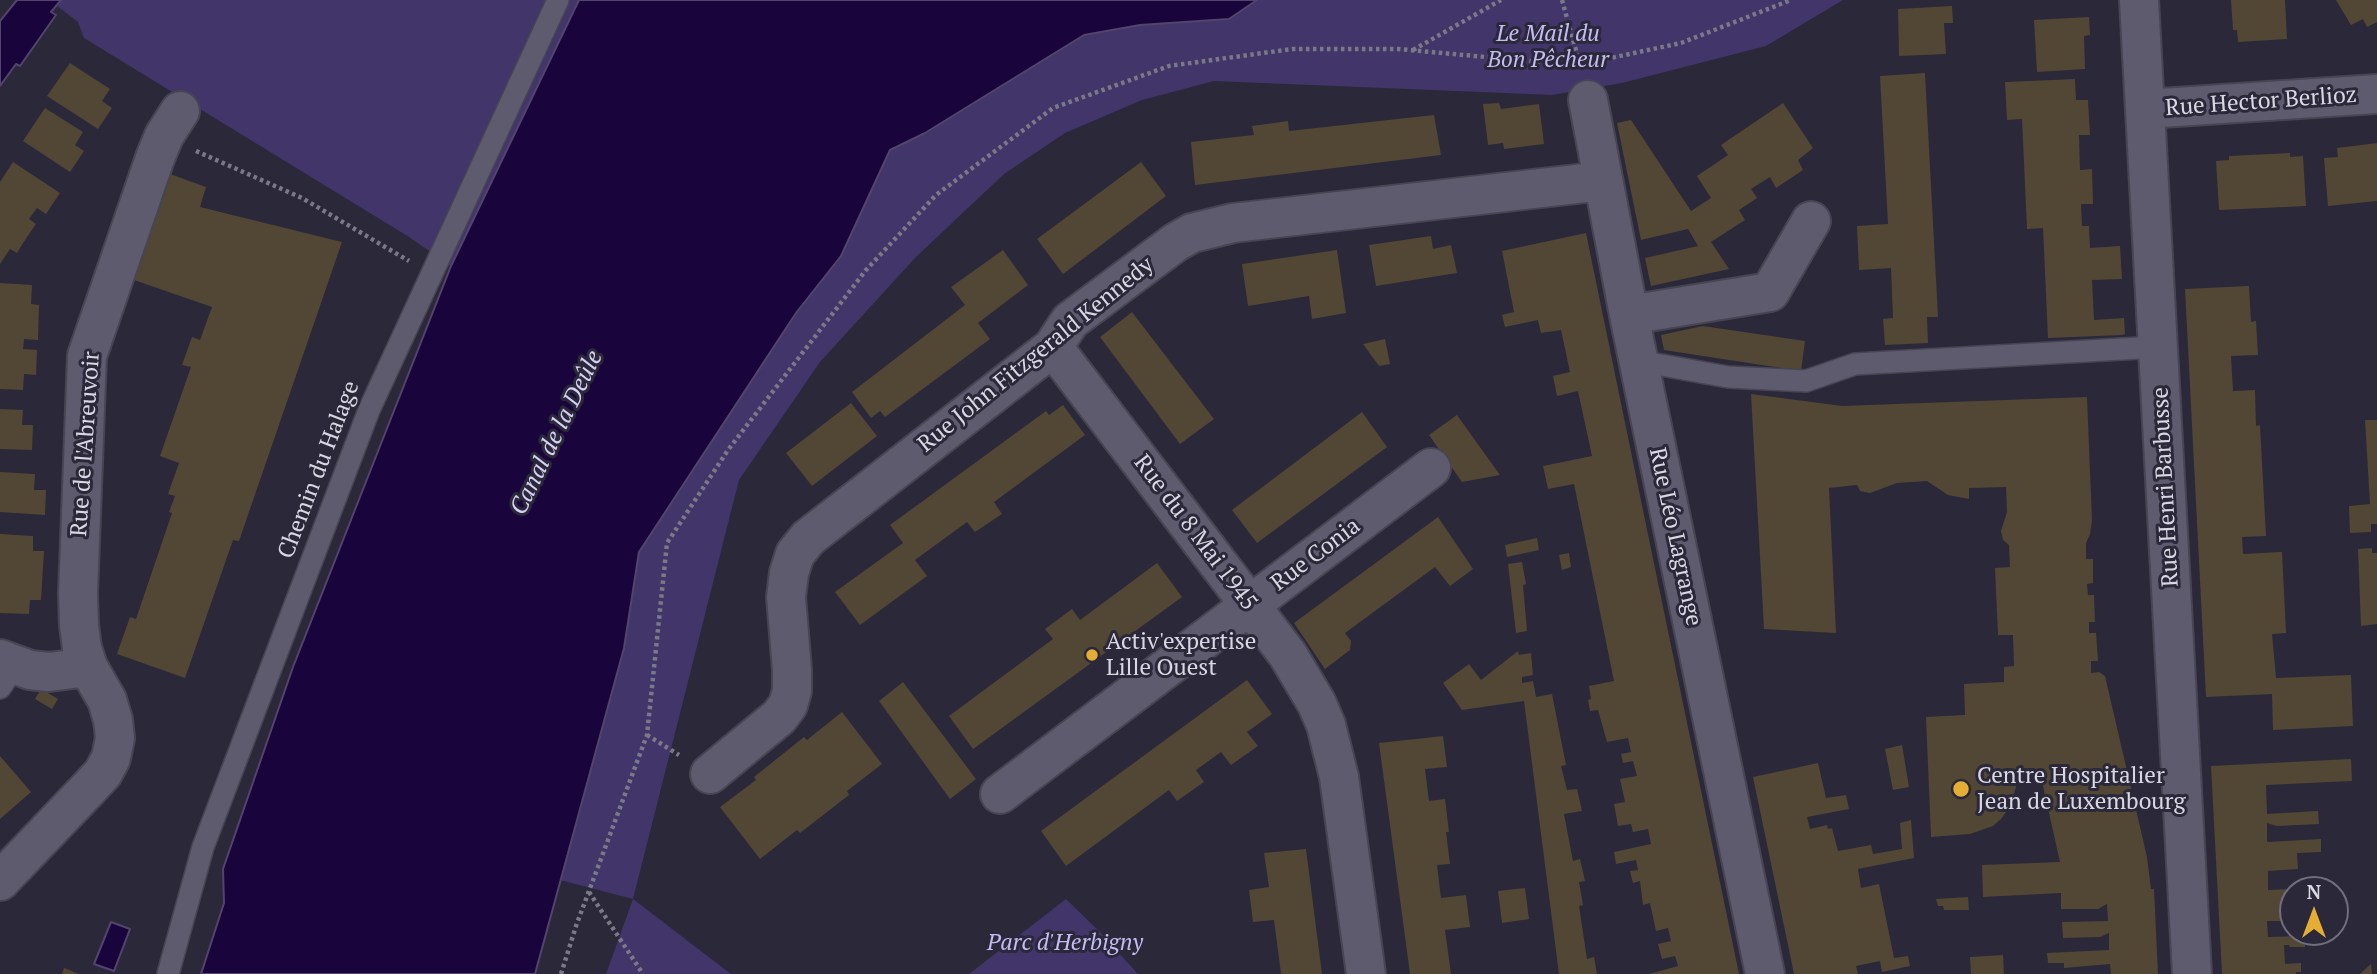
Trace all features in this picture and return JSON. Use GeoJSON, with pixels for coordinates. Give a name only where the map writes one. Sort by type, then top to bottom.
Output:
{"type":"FeatureCollection","features":[{"type":"Feature","properties":{"kind":"street","name":"Rue Henri Barbusse"},"geometry":{"type":"LineString","coordinates":[[2139,0],[2192,974]]}},
{"type":"Feature","properties":{"kind":"street","name":"Rue Léo Lagrange"},"geometry":{"type":"LineString","coordinates":[[1584,82],[1629,315],[1765,974]]}},
{"type":"Feature","properties":{"kind":"street","name":"Rue Hector Berlioz"},"geometry":{"type":"LineString","coordinates":[[2145,109],[2377,93]]}},
{"type":"Feature","properties":{"kind":"street","name":"Rue de l'Abreuvoir"},"geometry":{"type":"LineString","coordinates":[[0,881],[90,788],[111,758],[115,738],[113,720],[107,700],[88,667],[82,648],[78,594],[87,356],[172,124]]}},
{"type":"Feature","properties":{"kind":"street","name":"Rue John Fitzgerald Kennedy"},"geometry":{"type":"LineString","coordinates":[[710,774],[779,717],[788,705],[792,691],[786,619],[787,585],[795,554],[808,538],[1053,347],[1070,321],[1176,242],[1210,227],[1603,181]]}},
{"type":"Feature","properties":{"kind":"street"},"geometry":{"type":"LineString","coordinates":[[1629,315],[1770,292],[1811,221]]}},
{"type":"Feature","properties":{"kind":"street","name":"Rue du 8 Mai 1945"},"geometry":{"type":"LineString","coordinates":[[1053,347],[1251,604],[1288,655],[1317,704],[1326,725],[1339,777],[1366,974]]}},
{"type":"Feature","properties":{"kind":"street","name":"Rue Conia"},"geometry":{"type":"LineString","coordinates":[[1000,794],[1431,468]]}},
{"type":"Feature","properties":{"kind":"street"},"geometry":{"type":"LineString","coordinates":[[5,671],[49,671],[88,667]]}},
{"type":"Feature","properties":{"kind":"lane","name":"Chemin du Halage"},"geometry":{"type":"LineString","coordinates":[[168,974],[202,847],[369,410],[558,0]]}},
{"type":"Feature","properties":{"kind":"lane"},"geometry":{"type":"LineString","coordinates":[[1639,361],[1728,377],[1806,381],[1855,363],[2158,348]]}},
{"type":"Feature","properties":{"kind":"path"},"geometry":{"type":"LineString","coordinates":[[1412,50],[1501,0]]}},
{"type":"Feature","properties":{"kind":"path"},"geometry":{"type":"LineString","coordinates":[[1562,0],[1584,82]]}},
{"type":"Feature","properties":{"kind":"path"},"geometry":{"type":"LineString","coordinates":[[172,124],[432,274]]}},
{"type":"Feature","properties":{"kind":"path"},"geometry":{"type":"LineString","coordinates":[[561,974],[588,891],[643,974]]}},
{"type":"Feature","properties":{"kind":"green space"},"geometry":{"type":"Polygon","coordinates":[[[61,0],[579,0],[451,266],[409,237],[84,38],[78,22],[57,6],[61,0]]]}},
{"type":"Feature","properties":{"kind":"green space","name":"Le Mail du Bon Pêcheur"},"geometry":{"type":"Polygon","coordinates":[[[1257,0],[1843,0],[1766,46],[1622,83],[1552,95],[1214,81],[1142,100],[1065,133],[1004,174],[916,257],[820,362],[739,480],[633,899],[560,880],[624,648],[639,552],[796,313],[841,256],[890,149],[925,133],[1084,35],[1257,0]]]}},
{"type":"Feature","properties":{"kind":"green space"},"geometry":{"type":"Polygon","coordinates":[[[633,899],[731,974],[606,974],[633,899]]]}},
{"type":"Feature","properties":{"kind":"green space","name":"Parc d'Herbigny"},"geometry":{"type":"Polygon","coordinates":[[[1066,899],[1138,974],[969,974],[1066,899]]]}},
{"type":"Feature","properties":{"kind":"water"},"geometry":{"type":"Polygon","coordinates":[[[17,0],[61,0],[51,12],[56,15],[20,66],[16,64],[0,86],[0,21],[17,0]]]}},
{"type":"Feature","properties":{"kind":"water","name":"Canal de la Deûle"},"geometry":{"type":"Polygon","coordinates":[[[579,0],[1257,0],[1229,19],[1140,25],[1084,35],[925,133],[890,150],[841,256],[796,313],[639,552],[624,648],[535,974],[201,974],[224,903],[223,869],[293,667],[451,266],[579,0]]]}},
{"type":"Feature","properties":{"kind":"water"},"geometry":{"type":"Polygon","coordinates":[[[111,922],[130,929],[114,971],[94,964],[111,922]]]}},
{"type":"Feature","properties":{"kind":"building"},"geometry":{"type":"Polygon","coordinates":[[[2231,0],[2285,0],[2287,39],[2238,42],[2237,30],[2233,30],[2231,0]]]}},
{"type":"Feature","properties":{"kind":"building"},"geometry":{"type":"Polygon","coordinates":[[[2336,0],[2377,0],[2377,22],[2367,27],[2363,19],[2351,25],[2336,0]]]}},
{"type":"Feature","properties":{"kind":"building"},"geometry":{"type":"Polygon","coordinates":[[[1952,6],[1953,23],[1944,23],[1946,54],[1899,56],[1898,9],[1952,6]]]}},
{"type":"Feature","properties":{"kind":"building"},"geometry":{"type":"Polygon","coordinates":[[[2089,17],[2090,35],[2084,36],[2085,69],[2037,72],[2034,20],[2089,17]]]}},
{"type":"Feature","properties":{"kind":"building"},"geometry":{"type":"Polygon","coordinates":[[[70,63],[110,89],[102,101],[112,108],[98,129],[47,96],[70,63]]]}},
{"type":"Feature","properties":{"kind":"building"},"geometry":{"type":"Polygon","coordinates":[[[1925,73],[1938,317],[1927,317],[1928,343],[1885,345],[1883,319],[1893,318],[1891,268],[1859,270],[1857,226],[1888,224],[1880,76],[1925,73]]]}},
{"type":"Feature","properties":{"kind":"building"},"geometry":{"type":"Polygon","coordinates":[[[2075,79],[2076,100],[2088,100],[2090,135],[2079,135],[2080,170],[2092,169],[2093,204],[2081,204],[2082,226],[2089,226],[2090,248],[2120,246],[2122,279],[2092,280],[2094,320],[2124,318],[2125,334],[2048,338],[2043,228],[2027,229],[2022,119],[2007,120],[2005,82],[2075,79]]]}},
{"type":"Feature","properties":{"kind":"building"},"geometry":{"type":"Polygon","coordinates":[[[1499,103],[1501,109],[1539,104],[1544,144],[1504,149],[1503,143],[1488,145],[1483,104],[1499,103]]]}},
{"type":"Feature","properties":{"kind":"building"},"geometry":{"type":"Polygon","coordinates":[[[1783,103],[1813,148],[1798,160],[1803,170],[1776,188],[1770,177],[1751,189],[1757,198],[1739,210],[1745,220],[1711,242],[1729,269],[1651,286],[1645,258],[1698,246],[1688,229],[1641,240],[1617,123],[1631,120],[1691,211],[1711,198],[1697,176],[1728,155],[1721,145],[1783,103]]]}},
{"type":"Feature","properties":{"kind":"building"},"geometry":{"type":"Polygon","coordinates":[[[45,108],[83,132],[75,145],[84,151],[70,172],[23,141],[45,108]]]}},
{"type":"Feature","properties":{"kind":"building"},"geometry":{"type":"Polygon","coordinates":[[[1434,115],[1441,155],[1195,185],[1191,142],[1254,135],[1252,126],[1288,121],[1289,131],[1434,115]]]}},
{"type":"Feature","properties":{"kind":"building"},"geometry":{"type":"Polygon","coordinates":[[[2377,143],[2377,201],[2328,206],[2324,158],[2338,157],[2337,148],[2377,143]]]}},
{"type":"Feature","properties":{"kind":"building"},"geometry":{"type":"Polygon","coordinates":[[[2290,153],[2290,157],[2303,156],[2306,206],[2219,210],[2216,161],[2229,160],[2229,156],[2290,153]]]}},
{"type":"Feature","properties":{"kind":"building"},"geometry":{"type":"Polygon","coordinates":[[[13,162],[60,193],[46,214],[37,208],[29,219],[36,224],[17,253],[10,249],[0,264],[0,182],[13,162]]]}},
{"type":"Feature","properties":{"kind":"building"},"geometry":{"type":"Polygon","coordinates":[[[1141,162],[1166,196],[1063,274],[1037,239],[1141,162]]]}},
{"type":"Feature","properties":{"kind":"building"},"geometry":{"type":"Polygon","coordinates":[[[170,174],[206,187],[200,207],[342,242],[239,541],[233,540],[185,678],[117,654],[130,617],[136,619],[172,513],[169,512],[175,496],[168,494],[179,463],[160,456],[191,367],[182,365],[192,337],[200,340],[212,307],[134,280],[170,174]]]}},
{"type":"Feature","properties":{"kind":"building"},"geometry":{"type":"Polygon","coordinates":[[[1586,233],[1739,974],[1649,974],[1678,966],[1675,956],[1662,959],[1658,944],[1671,941],[1668,928],[1656,931],[1650,903],[1643,905],[1640,881],[1633,883],[1630,871],[1638,870],[1636,860],[1616,864],[1614,852],[1651,844],[1648,829],[1633,832],[1631,824],[1618,826],[1614,804],[1625,802],[1620,779],[1637,776],[1633,761],[1623,763],[1621,754],[1631,752],[1628,738],[1607,742],[1598,710],[1590,711],[1589,686],[1614,681],[1574,484],[1548,489],[1543,466],[1592,456],[1578,391],[1557,396],[1553,376],[1570,372],[1561,330],[1541,333],[1538,320],[1505,327],[1502,315],[1514,312],[1502,251],[1586,233]]]}},
{"type":"Feature","properties":{"kind":"building"},"geometry":{"type":"Polygon","coordinates":[[[1431,236],[1433,249],[1451,245],[1457,273],[1376,286],[1369,245],[1431,236]]]}},
{"type":"Feature","properties":{"kind":"building"},"geometry":{"type":"Polygon","coordinates":[[[1003,250],[1028,285],[978,323],[990,339],[885,417],[880,411],[871,418],[852,392],[965,305],[951,287],[1003,250]]]}},
{"type":"Feature","properties":{"kind":"building"},"geometry":{"type":"Polygon","coordinates":[[[1337,250],[1346,313],[1312,319],[1309,296],[1248,306],[1242,264],[1337,250]]]}},
{"type":"Feature","properties":{"kind":"building"},"geometry":{"type":"Polygon","coordinates":[[[0,283],[32,285],[31,304],[39,305],[38,340],[24,339],[23,349],[37,350],[36,375],[24,374],[23,390],[0,389],[0,283]]]}},
{"type":"Feature","properties":{"kind":"building"},"geometry":{"type":"Polygon","coordinates":[[[2249,286],[2251,322],[2256,321],[2258,355],[2231,356],[2233,391],[2255,390],[2256,426],[2260,425],[2266,536],[2242,537],[2243,554],[2282,552],[2286,633],[2272,634],[2276,678],[2351,675],[2353,726],[2273,730],[2272,694],[2206,697],[2185,289],[2249,286]]]}},
{"type":"Feature","properties":{"kind":"building"},"geometry":{"type":"Polygon","coordinates":[[[1132,312],[1214,419],[1180,444],[1100,337],[1132,312]]]}},
{"type":"Feature","properties":{"kind":"building"},"geometry":{"type":"Polygon","coordinates":[[[1703,326],[1805,341],[1801,371],[1664,350],[1661,335],[1703,326]]]}},
{"type":"Feature","properties":{"kind":"building"},"geometry":{"type":"Polygon","coordinates":[[[1385,339],[1390,364],[1379,366],[1363,344],[1385,339]]]}},
{"type":"Feature","properties":{"kind":"building"},"geometry":{"type":"Polygon","coordinates":[[[1751,394],[1842,406],[2087,397],[2092,520],[2086,543],[2086,559],[2093,559],[2093,583],[2087,584],[2088,595],[2094,595],[2095,622],[2089,622],[2089,633],[2096,633],[2098,661],[2091,661],[2091,673],[2099,672],[2105,676],[2147,857],[2151,889],[2154,889],[2158,974],[2111,974],[2110,964],[2064,968],[2064,963],[2048,963],[2047,953],[2109,950],[2109,933],[2100,937],[2063,938],[2062,922],[2108,921],[2107,904],[2098,909],[2061,909],[2061,893],[1983,897],[1982,865],[2060,862],[2040,773],[2027,774],[2016,769],[2017,783],[2011,805],[1993,826],[1970,834],[1931,837],[1926,717],[1965,715],[1964,684],[2004,682],[2004,667],[2014,666],[2013,635],[1998,635],[1995,568],[2010,567],[2009,545],[2003,540],[2001,531],[2007,512],[2006,487],[1969,488],[1969,499],[1948,495],[1927,481],[1897,483],[1870,493],[1860,491],[1857,485],[1829,488],[1836,633],[1764,629],[1751,394]]]}},
{"type":"Feature","properties":{"kind":"building"},"geometry":{"type":"Polygon","coordinates":[[[851,403],[877,436],[812,486],[786,453],[851,403]]]}},
{"type":"Feature","properties":{"kind":"building"},"geometry":{"type":"Polygon","coordinates":[[[1063,405],[1085,435],[994,502],[1002,514],[975,532],[967,522],[915,560],[927,576],[860,625],[835,592],[903,543],[890,525],[1046,411],[1049,415],[1063,405]]]}},
{"type":"Feature","properties":{"kind":"building"},"geometry":{"type":"Polygon","coordinates":[[[0,409],[23,410],[22,425],[33,425],[32,450],[0,449],[0,409]]]}},
{"type":"Feature","properties":{"kind":"building"},"geometry":{"type":"Polygon","coordinates":[[[1362,412],[1387,447],[1257,543],[1232,510],[1362,412]]]}},
{"type":"Feature","properties":{"kind":"building"},"geometry":{"type":"Polygon","coordinates":[[[1457,415],[1500,475],[1462,482],[1429,435],[1457,415]]]}},
{"type":"Feature","properties":{"kind":"building"},"geometry":{"type":"Polygon","coordinates":[[[2365,420],[2377,420],[2377,524],[2371,524],[2371,532],[2350,533],[2349,506],[2370,504],[2365,420]]]}},
{"type":"Feature","properties":{"kind":"building"},"geometry":{"type":"Polygon","coordinates":[[[0,472],[35,474],[34,490],[46,490],[45,515],[0,512],[0,472]]]}},
{"type":"Feature","properties":{"kind":"building"},"geometry":{"type":"Polygon","coordinates":[[[1438,517],[1473,569],[1450,586],[1435,567],[1345,633],[1351,641],[1350,650],[1325,669],[1294,623],[1438,517]]]}},
{"type":"Feature","properties":{"kind":"building"},"geometry":{"type":"Polygon","coordinates":[[[0,534],[33,536],[33,551],[44,551],[41,600],[30,600],[29,614],[0,613],[0,534]]]}},
{"type":"Feature","properties":{"kind":"building"},"geometry":{"type":"Polygon","coordinates":[[[1537,538],[1539,550],[1507,557],[1505,545],[1537,538]]]}},
{"type":"Feature","properties":{"kind":"building"},"geometry":{"type":"Polygon","coordinates":[[[2372,548],[2372,553],[2377,553],[2377,624],[2361,626],[2358,549],[2372,548]]]}},
{"type":"Feature","properties":{"kind":"building"},"geometry":{"type":"Polygon","coordinates":[[[1569,553],[1571,567],[1562,570],[1559,555],[1569,553]]]}},
{"type":"Feature","properties":{"kind":"building"},"geometry":{"type":"Polygon","coordinates":[[[1522,562],[1526,584],[1523,585],[1527,631],[1516,633],[1508,564],[1522,562]]]}},
{"type":"Feature","properties":{"kind":"building"},"geometry":{"type":"Polygon","coordinates":[[[1157,563],[1182,597],[973,749],[949,716],[1053,639],[1045,629],[1072,609],[1080,620],[1157,563]]]}},
{"type":"Feature","properties":{"kind":"building"},"geometry":{"type":"Polygon","coordinates":[[[1518,651],[1519,655],[1531,653],[1533,675],[1522,677],[1522,683],[1533,681],[1536,697],[1552,694],[1566,765],[1561,766],[1567,790],[1577,789],[1582,811],[1564,814],[1573,861],[1580,859],[1585,881],[1579,882],[1583,905],[1579,906],[1587,959],[1594,957],[1597,974],[1559,974],[1524,701],[1462,710],[1443,683],[1469,664],[1481,680],[1518,651]]]}},
{"type":"Feature","properties":{"kind":"building"},"geometry":{"type":"Polygon","coordinates":[[[1247,680],[1272,714],[1247,732],[1258,746],[1231,765],[1221,752],[1196,770],[1204,782],[1177,801],[1169,790],[1066,866],[1041,831],[1247,680]]]}},
{"type":"Feature","properties":{"kind":"building"},"geometry":{"type":"Polygon","coordinates":[[[903,682],[976,779],[950,799],[879,701],[903,682]]]}},
{"type":"Feature","properties":{"kind":"building"},"geometry":{"type":"Polygon","coordinates":[[[41,689],[58,699],[52,709],[35,699],[41,689]]]}},
{"type":"Feature","properties":{"kind":"building"},"geometry":{"type":"Polygon","coordinates":[[[842,712],[882,764],[847,791],[849,795],[800,833],[797,830],[760,859],[720,807],[756,780],[754,777],[804,737],[807,740],[842,712]]]}},
{"type":"Feature","properties":{"kind":"building"},"geometry":{"type":"Polygon","coordinates":[[[1443,736],[1447,767],[1425,769],[1429,801],[1445,799],[1450,864],[1437,865],[1441,898],[1466,895],[1470,927],[1445,930],[1451,974],[1410,974],[1379,743],[1443,736]]]}},
{"type":"Feature","properties":{"kind":"building"},"geometry":{"type":"Polygon","coordinates":[[[1902,745],[1909,787],[1893,790],[1885,749],[1902,745]]]}},
{"type":"Feature","properties":{"kind":"building"},"geometry":{"type":"Polygon","coordinates":[[[0,756],[31,792],[0,819],[0,756]]]}},
{"type":"Feature","properties":{"kind":"building"},"geometry":{"type":"Polygon","coordinates":[[[2351,759],[2352,781],[2266,785],[2267,814],[2318,811],[2319,824],[2277,826],[2267,823],[2267,842],[2321,839],[2321,852],[2297,853],[2298,869],[2268,871],[2268,890],[2279,890],[2279,921],[2267,921],[2268,937],[2279,937],[2279,946],[2284,946],[2285,964],[2301,963],[2301,972],[2222,974],[2211,766],[2351,759]]]}},
{"type":"Feature","properties":{"kind":"building"},"geometry":{"type":"Polygon","coordinates":[[[1818,763],[1826,798],[1846,795],[1849,809],[1807,817],[1810,829],[1827,825],[1828,829],[1832,828],[1838,851],[1871,845],[1873,854],[1902,849],[1900,823],[1911,820],[1914,858],[1858,869],[1861,888],[1879,884],[1894,958],[1908,956],[1910,966],[1882,972],[1880,961],[1856,966],[1858,974],[1794,974],[1753,777],[1818,763]]]}},
{"type":"Feature","properties":{"kind":"building"},"geometry":{"type":"Polygon","coordinates":[[[1306,849],[1322,974],[1281,974],[1274,920],[1253,922],[1249,890],[1269,887],[1264,853],[1306,849]]]}},
{"type":"Feature","properties":{"kind":"building"},"geometry":{"type":"Polygon","coordinates":[[[1525,888],[1529,919],[1502,923],[1498,891],[1525,888]]]}},
{"type":"Feature","properties":{"kind":"building"},"geometry":{"type":"Polygon","coordinates":[[[1968,897],[1969,910],[1944,910],[1943,906],[1938,906],[1936,899],[1968,897]]]}},
{"type":"Feature","properties":{"kind":"building"},"geometry":{"type":"Polygon","coordinates":[[[2003,955],[2004,974],[1971,974],[1970,957],[2003,955]]]}},
{"type":"Feature","properties":{"kind":"building"},"geometry":{"type":"Polygon","coordinates":[[[2371,964],[2372,974],[2360,974],[2371,964]]]}},
{"type":"Feature","properties":{"kind":"building"},"geometry":{"type":"Polygon","coordinates":[[[64,968],[79,974],[62,974],[64,968]]]}},
{"type":"Feature","properties":{"kind":"place","name":"Activ'expertise Lille Ouest"},"geometry":{"type":"Point","coordinates":[1092,655]}},
{"type":"Feature","properties":{"kind":"place","name":"Centre Hospitalier Jean de Luxembourg"},"geometry":{"type":"Point","coordinates":[1961,789]}}]}
